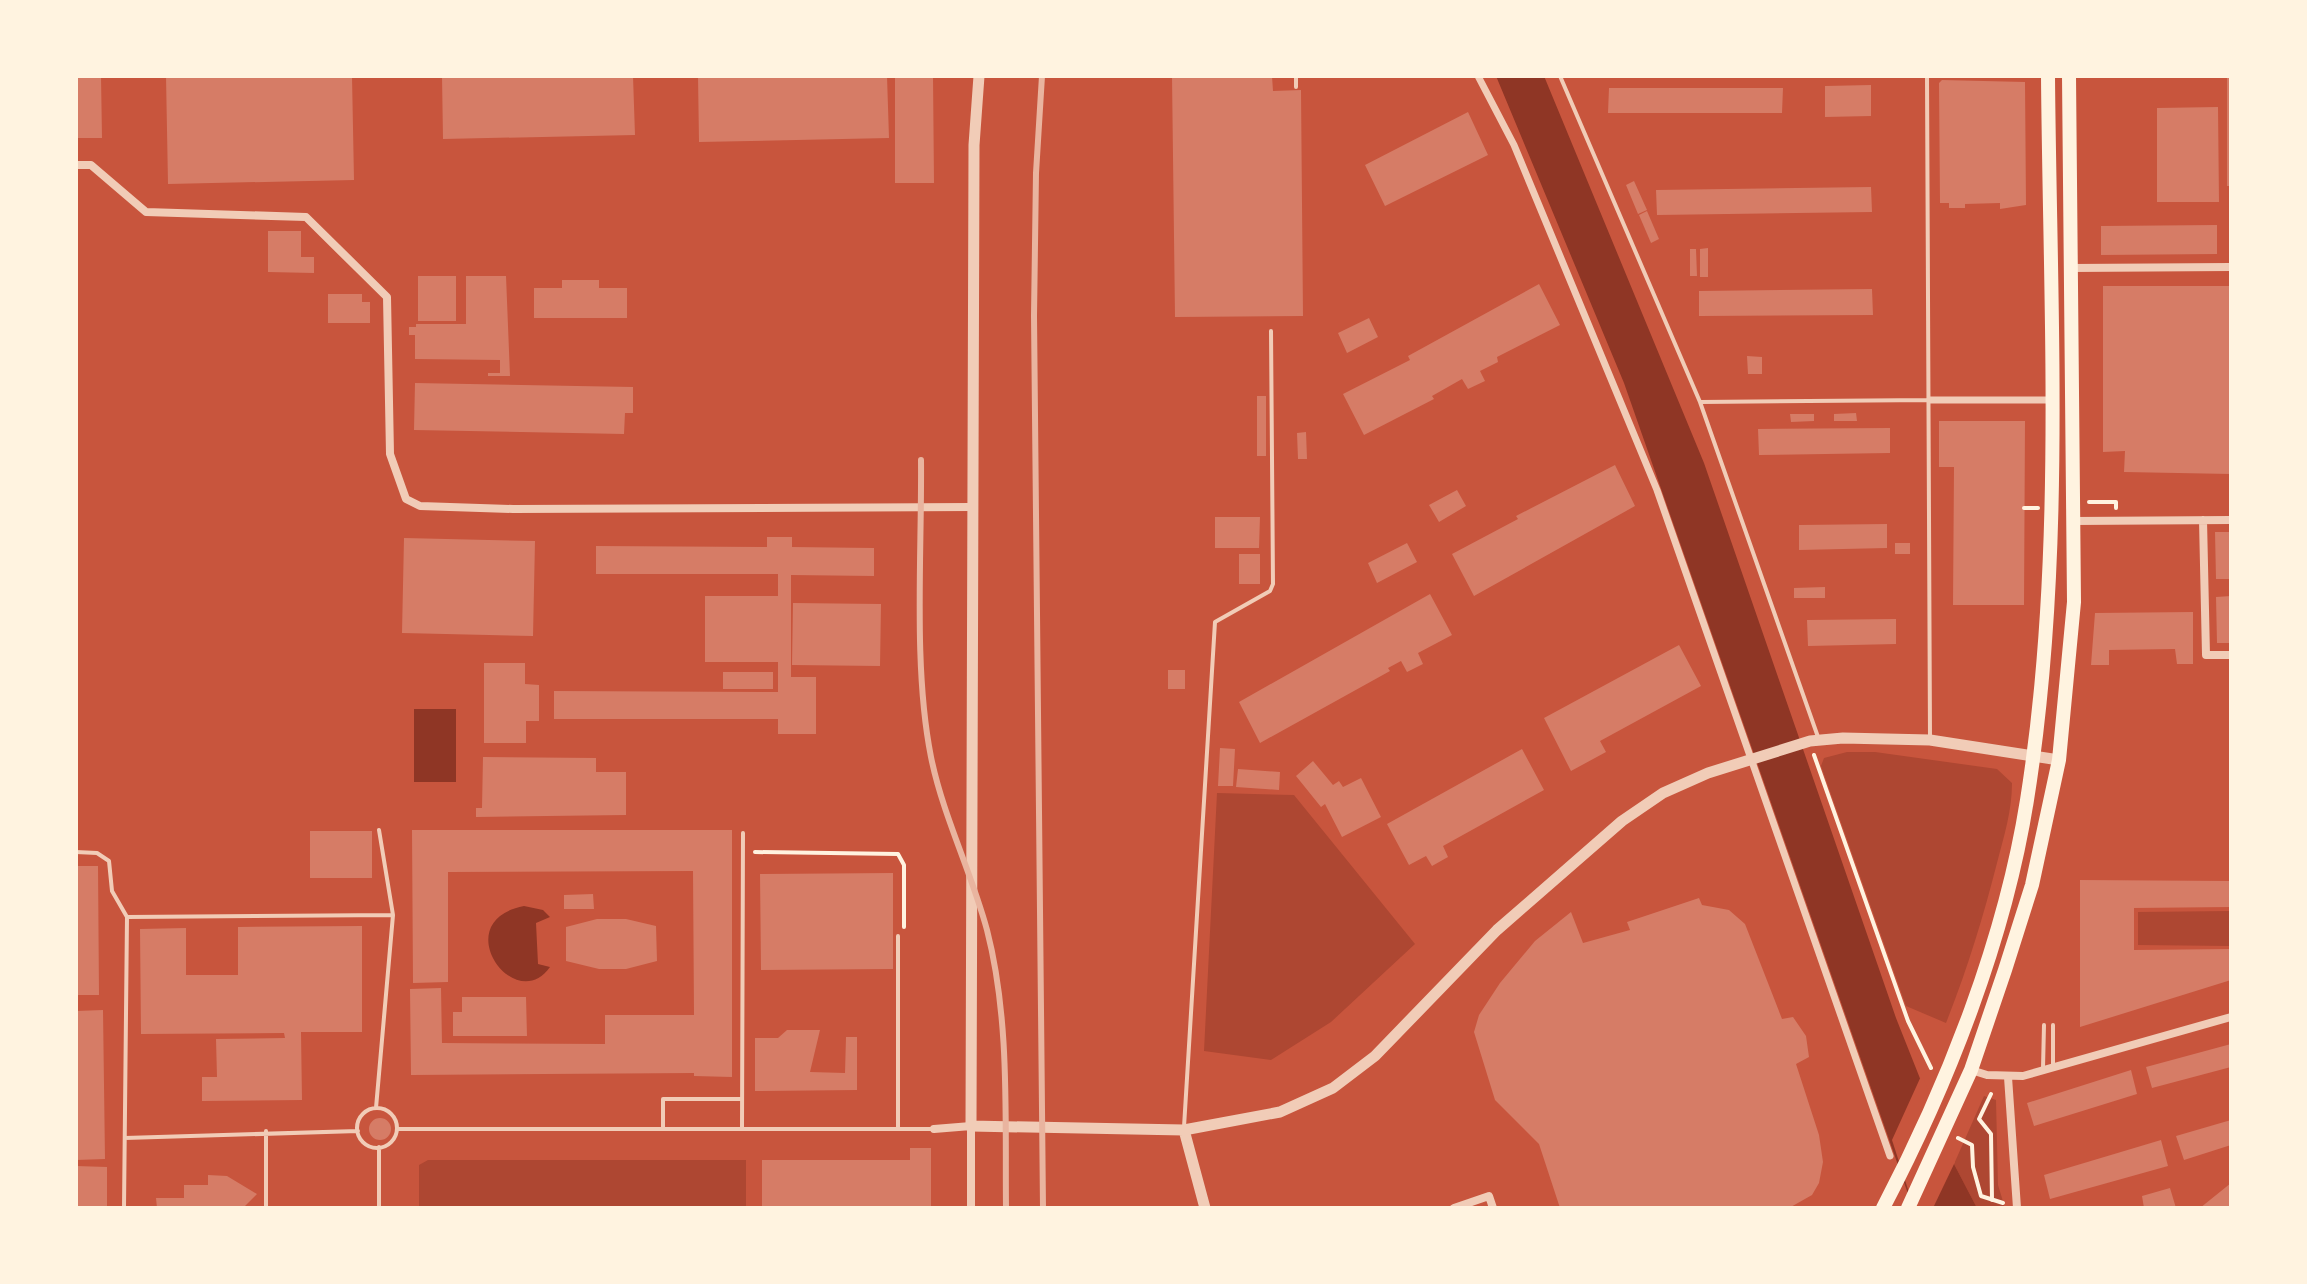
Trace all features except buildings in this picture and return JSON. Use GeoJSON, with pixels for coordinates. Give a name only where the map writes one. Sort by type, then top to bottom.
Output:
{"type":"FeatureCollection","features":[{"type":"Feature","properties":{"kind":"highway"},"geometry":{"type":"LineString","coordinates":[[1883,1208],[1934,1102],[1975,993],[2009,880],[2033,756],[2045,640],[2052,490],[2048,76]]}},
{"type":"Feature","properties":{"kind":"highway"},"geometry":{"type":"LineString","coordinates":[[1910,1205],[1951,1135],[2032,885],[2059,760],[2072,645],[2074,521],[2069,76]]}},
{"type":"Feature","properties":{"kind":"street"},"geometry":{"type":"LineString","coordinates":[[971,1208],[974,145],[979,76]]}},
{"type":"Feature","properties":{"kind":"street"},"geometry":{"type":"LineString","coordinates":[[1478,76],[1514,145],[1657,490],[1754,759],[1890,1156]]}},
{"type":"Feature","properties":{"kind":"street"},"geometry":{"type":"LineString","coordinates":[[76,165],[91,165],[146,212],[306,217],[346,254],[387,297],[390,454],[406,499],[420,506],[513,509],[972,507]]}},
{"type":"Feature","properties":{"kind":"street"},"geometry":{"type":"LineString","coordinates":[[2071,268],[2231,267]]}},
{"type":"Feature","properties":{"kind":"street"},"geometry":{"type":"LineString","coordinates":[[1930,400],[2051,400]]}},
{"type":"Feature","properties":{"kind":"street"},"geometry":{"type":"LineString","coordinates":[[2203,520],[2206,655],[2231,655]]}},
{"type":"Feature","properties":{"kind":"street"},"geometry":{"type":"LineString","coordinates":[[2074,521],[2231,520]]}},
{"type":"Feature","properties":{"kind":"street"},"geometry":{"type":"LineString","coordinates":[[934,1129],[1099,1126],[1184,1130],[1280,1112],[1333,1088],[1375,1056],[1497,930],[1622,821],[1663,793],[1754,759],[1811,741],[1930,740],[2059,760]]}},
{"type":"Feature","properties":{"kind":"street"},"geometry":{"type":"LineString","coordinates":[[1971,1070],[2008,1077],[2048,1069],[2231,1017]]}},
{"type":"Feature","properties":{"kind":"street"},"geometry":{"type":"LineString","coordinates":[[2008,1077],[2017,1207]]}},
{"type":"Feature","properties":{"kind":"street"},"geometry":{"type":"LineString","coordinates":[[1184,1130],[1205,1208]]}},
{"type":"Feature","properties":{"kind":"street"},"geometry":{"type":"LineString","coordinates":[[1454,1208],[1489,1196],[1493,1208]]}},
{"type":"Feature","properties":{"kind":"lane"},"geometry":{"type":"LineString","coordinates":[[1296,76],[1296,87]]}},
{"type":"Feature","properties":{"kind":"lane"},"geometry":{"type":"LineString","coordinates":[[1560,76],[1700,402],[1811,741]]}},
{"type":"Feature","properties":{"kind":"lane"},"geometry":{"type":"LineString","coordinates":[[1927,76],[1930,740]]}},
{"type":"Feature","properties":{"kind":"lane"},"geometry":{"type":"LineString","coordinates":[[1184,1130],[1215,622],[1270,591],[1273,584],[1271,331]]}},
{"type":"Feature","properties":{"kind":"lane"},"geometry":{"type":"LineString","coordinates":[[1700,402],[1930,400]]}},
{"type":"Feature","properties":{"kind":"lane"},"geometry":{"type":"LineString","coordinates":[[376,1108],[393,915],[379,830]]}},
{"type":"Feature","properties":{"kind":"lane"},"geometry":{"type":"LineString","coordinates":[[742,1129],[743,833]]}},
{"type":"Feature","properties":{"kind":"lane"},"geometry":{"type":"LineString","coordinates":[[76,852],[97,853],[109,861],[112,891],[127,917],[124,1208]]}},
{"type":"Feature","properties":{"kind":"lane"},"geometry":{"type":"LineString","coordinates":[[127,917],[393,915]]}},
{"type":"Feature","properties":{"kind":"lane"},"geometry":{"type":"LineString","coordinates":[[898,936],[898,1129]]}},
{"type":"Feature","properties":{"kind":"lane"},"geometry":{"type":"LineString","coordinates":[[2044,1025],[2048,1069]]}},
{"type":"Feature","properties":{"kind":"lane"},"geometry":{"type":"LineString","coordinates":[[2048,1069],[2053,1025]]}},
{"type":"Feature","properties":{"kind":"lane"},"geometry":{"type":"LineString","coordinates":[[663,1129],[663,1099],[742,1099]]}},
{"type":"Feature","properties":{"kind":"lane"},"geometry":{"type":"LineString","coordinates":[[376,1108],[393,1116],[397,1129],[393,1140],[379,1147],[364,1142],[358,1131],[364,1113],[376,1108]]}},
{"type":"Feature","properties":{"kind":"lane"},"geometry":{"type":"LineString","coordinates":[[397,1129],[934,1129]]}},
{"type":"Feature","properties":{"kind":"lane"},"geometry":{"type":"LineString","coordinates":[[125,1138],[266,1131],[358,1131]]}},
{"type":"Feature","properties":{"kind":"lane"},"geometry":{"type":"LineString","coordinates":[[266,1131],[266,1208]]}},
{"type":"Feature","properties":{"kind":"lane"},"geometry":{"type":"LineString","coordinates":[[379,1147],[379,1208]]}},
{"type":"Feature","properties":{"kind":"path"},"geometry":{"type":"LineString","coordinates":[[2089,502],[2116,502]]}},
{"type":"Feature","properties":{"kind":"path"},"geometry":{"type":"LineString","coordinates":[[1811,741],[1908,1021],[1931,1068]]}},
{"type":"Feature","properties":{"kind":"path"},"geometry":{"type":"LineString","coordinates":[[743,852],[892,852],[902,857],[904,875]]}},
{"type":"Feature","properties":{"kind":"path"},"geometry":{"type":"LineString","coordinates":[[1991,1094],[1979,1119],[1991,1134],[1992,1200]]}},
{"type":"Feature","properties":{"kind":"path"},"geometry":{"type":"LineString","coordinates":[[1951,1135],[1972,1145],[1973,1167],[1981,1196],[2017,1207]]}},
{"type":"Feature","properties":{"kind":"shaded area"},"geometry":{"type":"Polygon","coordinates":[[[1496,76],[1544,76],[1704,463],[1896,1018],[1954,1164],[1977,1208],[1913,1208],[1624,383],[1496,76]]]}},
{"type":"Feature","properties":{"kind":"shaded area"},"geometry":{"type":"Polygon","coordinates":[[[414,709],[456,709],[456,782],[414,782],[414,709]]]}},
{"type":"Feature","properties":{"kind":"shaded area"},"geometry":{"type":"Polygon","coordinates":[[[1847,752],[1875,752],[1997,769],[2012,783],[2011,804],[1992,883],[1968,964],[1946,1023],[1906,1006],[1821,766],[1824,758],[1847,752]]]}},
{"type":"Feature","properties":{"kind":"shaded area"},"geometry":{"type":"Polygon","coordinates":[[[1217,793],[1294,795],[1415,944],[1331,1022],[1271,1060],[1204,1051],[1217,793]]]}},
{"type":"Feature","properties":{"kind":"shaded area"},"geometry":{"type":"Polygon","coordinates":[[[524,906],[543,910],[550,917],[536,923],[538,964],[550,967],[536,979],[520,981],[506,974],[495,961],[489,945],[490,929],[501,915],[524,906]]]}},
{"type":"Feature","properties":{"kind":"shaded area"},"geometry":{"type":"Polygon","coordinates":[[[2231,911],[2231,946],[2138,945],[2138,912],[2231,911]]]}},
{"type":"Feature","properties":{"kind":"shaded area"},"geometry":{"type":"Polygon","coordinates":[[[1984,1096],[1996,1100],[1998,1185],[2005,1208],[1977,1208],[1954,1164],[1984,1096]]]}},
{"type":"Feature","properties":{"kind":"shaded area"},"geometry":{"type":"Polygon","coordinates":[[[428,1160],[746,1160],[746,1208],[419,1208],[419,1165],[428,1160]]]}},
{"type":"Feature","properties":{"kind":"pier"},"geometry":{"type":"Polygon","coordinates":[[[1922,1074],[1955,1162],[1933,1208],[1914,1208],[1892,1140],[1922,1074]]]}},
{"type":"Feature","properties":{"kind":"railway"},"geometry":{"type":"LineString","coordinates":[[1042,76],[1036,173],[1034,316],[1043,1208]]}},
{"type":"Feature","properties":{"kind":"railway"},"geometry":{"type":"LineString","coordinates":[[921,460],[920,648],[925,722],[936,779],[987,930],[1000,998],[1005,1068],[1006,1208]]}}]}
